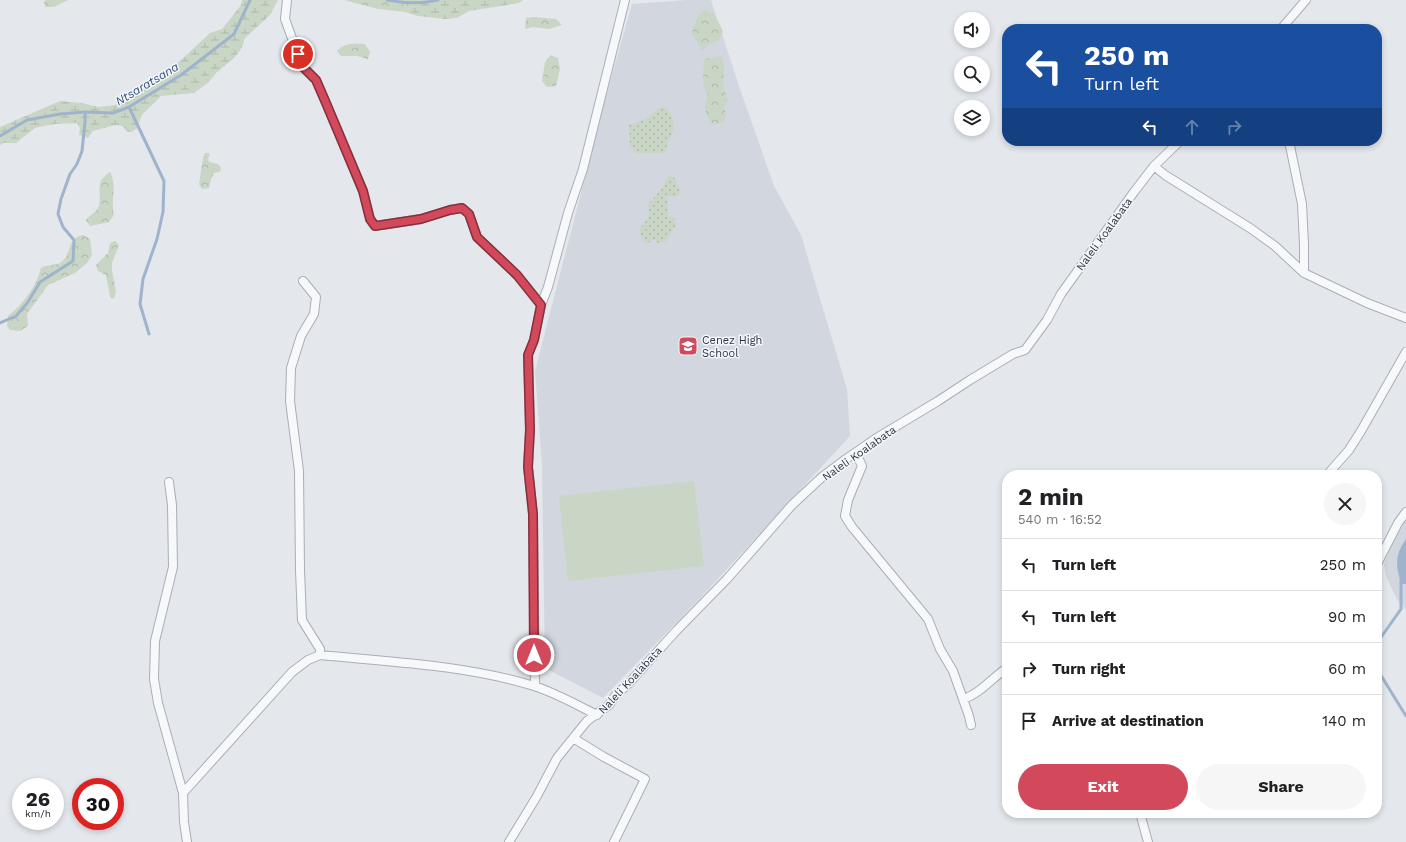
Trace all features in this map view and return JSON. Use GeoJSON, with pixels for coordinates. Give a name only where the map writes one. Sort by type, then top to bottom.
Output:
{"type":"FeatureCollection","features":[{"type":"Feature","properties":{"kind":"street"},"geometry":{"type":"LineString","coordinates":[[287,0],[285,19],[302,66],[316,80],[363,191],[370,219],[375,226],[421,219],[462,208],[469,214],[477,237],[517,275],[541,305]]}},
{"type":"Feature","properties":{"kind":"street"},"geometry":{"type":"LineString","coordinates":[[535,686],[533,514],[528,467],[530,430],[528,355],[534,340],[541,305],[548,286],[568,213],[583,168],[626,0]]}},
{"type":"Feature","properties":{"kind":"street"},"geometry":{"type":"LineString","coordinates":[[1285,24],[1306,0]]}},
{"type":"Feature","properties":{"kind":"street","name":"Naleli Koalabata"},"geometry":{"type":"LineString","coordinates":[[509,842],[537,796],[557,758],[587,721],[609,705],[667,641],[727,579],[792,506],[822,477],[856,453],[998,362],[1013,354],[1025,350],[1047,320],[1061,294],[1154,166],[1175,146]]}},
{"type":"Feature","properties":{"kind":"street"},"geometry":{"type":"LineString","coordinates":[[1290,146],[1302,204],[1304,273]]}},
{"type":"Feature","properties":{"kind":"street"},"geometry":{"type":"LineString","coordinates":[[1154,166],[1165,175],[1250,228],[1275,246],[1304,273],[1367,303],[1406,318]]}},
{"type":"Feature","properties":{"kind":"street"},"geometry":{"type":"LineString","coordinates":[[303,281],[316,298],[314,314],[302,336],[291,368],[290,400],[299,471],[302,620],[320,649],[320,655]]}},
{"type":"Feature","properties":{"kind":"street"},"geometry":{"type":"LineString","coordinates":[[1331,470],[1349,450],[1406,352]]}},
{"type":"Feature","properties":{"kind":"street"},"geometry":{"type":"LineString","coordinates":[[856,453],[862,466],[848,500],[845,516],[928,619],[940,649],[953,671],[964,699],[970,725]]}},
{"type":"Feature","properties":{"kind":"street"},"geometry":{"type":"LineString","coordinates":[[169,482],[172,505],[173,567],[155,641],[154,679],[158,703],[183,793],[184,822],[187,842]]}},
{"type":"Feature","properties":{"kind":"street"},"geometry":{"type":"LineString","coordinates":[[1382,554],[1398,523],[1406,512]]}},
{"type":"Feature","properties":{"kind":"street"},"geometry":{"type":"LineString","coordinates":[[183,793],[292,672],[308,660],[320,655],[428,665],[497,676],[535,686],[597,715]]}},
{"type":"Feature","properties":{"kind":"street"},"geometry":{"type":"LineString","coordinates":[[964,699],[971,696],[1002,671]]}},
{"type":"Feature","properties":{"kind":"street"},"geometry":{"type":"LineString","coordinates":[[574,738],[604,757],[646,779],[614,842]]}},
{"type":"Feature","properties":{"kind":"street"},"geometry":{"type":"LineString","coordinates":[[1142,818],[1149,842]]}},
{"type":"Feature","properties":{"kind":"shaded area","name":"Cenez High School"},"geometry":{"type":"Polygon","coordinates":[[[687,0],[711,0],[774,186],[801,235],[847,389],[850,436],[702,596],[603,698],[545,668],[542,465],[535,371],[604,104],[632,4],[687,0]]]}},
{"type":"Feature","properties":{"kind":"shaded area"},"geometry":{"type":"Polygon","coordinates":[[[1406,520],[1406,610],[1398,601],[1387,579],[1384,565],[1389,549],[1406,520]]]}},
{"type":"Feature","properties":{"kind":"green space"},"geometry":{"type":"Polygon","coordinates":[[[68,0],[54,7],[45,7],[44,1],[68,0]]]}},
{"type":"Feature","properties":{"kind":"green space"},"geometry":{"type":"Polygon","coordinates":[[[242,0],[278,0],[270,15],[245,38],[239,52],[216,73],[209,82],[194,93],[161,96],[142,115],[137,128],[132,132],[128,132],[122,126],[115,125],[93,131],[88,138],[79,135],[80,128],[77,123],[55,124],[35,128],[16,143],[4,143],[0,145],[0,127],[60,101],[81,103],[99,107],[115,105],[131,98],[148,84],[156,75],[180,61],[210,33],[222,29],[241,5],[242,0]]]}},
{"type":"Feature","properties":{"kind":"green space"},"geometry":{"type":"Polygon","coordinates":[[[344,0],[419,0],[405,12],[378,9],[344,0]]]}},
{"type":"Feature","properties":{"kind":"green space"},"geometry":{"type":"Polygon","coordinates":[[[419,0],[523,0],[519,3],[469,11],[457,18],[445,19],[418,16],[405,12],[419,0]]]}},
{"type":"Feature","properties":{"kind":"green space"},"geometry":{"type":"Polygon","coordinates":[[[706,10],[717,19],[723,32],[718,42],[713,42],[702,51],[692,35],[693,28],[699,14],[706,10]]]}},
{"type":"Feature","properties":{"kind":"green space"},"geometry":{"type":"Polygon","coordinates":[[[534,17],[556,19],[562,25],[549,29],[533,27],[525,29],[526,18],[534,17]]]}},
{"type":"Feature","properties":{"kind":"green space"},"geometry":{"type":"Polygon","coordinates":[[[365,44],[370,52],[368,59],[357,56],[341,56],[337,51],[346,45],[365,44]]]}},
{"type":"Feature","properties":{"kind":"green space"},"geometry":{"type":"Polygon","coordinates":[[[551,55],[558,58],[560,69],[556,86],[547,87],[542,81],[545,62],[551,55]]]}},
{"type":"Feature","properties":{"kind":"green space"},"geometry":{"type":"Polygon","coordinates":[[[721,56],[724,67],[723,84],[728,101],[724,105],[726,115],[724,121],[717,124],[711,123],[705,110],[705,103],[708,96],[703,84],[704,59],[721,56]]]}},
{"type":"Feature","properties":{"kind":"green space"},"geometry":{"type":"Polygon","coordinates":[[[664,107],[670,114],[674,123],[673,132],[668,140],[666,151],[664,153],[635,153],[630,146],[629,125],[646,119],[658,109],[664,107]]]}},
{"type":"Feature","properties":{"kind":"green space"},"geometry":{"type":"Polygon","coordinates":[[[205,153],[209,153],[209,162],[218,164],[221,168],[220,172],[214,173],[209,188],[202,189],[199,184],[205,153]]]}},
{"type":"Feature","properties":{"kind":"green space"},"geometry":{"type":"Polygon","coordinates":[[[110,172],[114,188],[114,215],[109,222],[90,226],[86,220],[98,208],[100,203],[101,181],[110,172]]]}},
{"type":"Feature","properties":{"kind":"green space"},"geometry":{"type":"Polygon","coordinates":[[[669,176],[675,178],[681,192],[676,197],[668,196],[667,200],[668,216],[675,219],[676,227],[666,241],[658,243],[653,239],[649,243],[643,242],[639,230],[648,216],[648,205],[663,187],[669,176]]]}},
{"type":"Feature","properties":{"kind":"green space"},"geometry":{"type":"Polygon","coordinates":[[[83,235],[90,239],[92,255],[87,263],[75,273],[48,285],[27,314],[28,326],[20,331],[10,330],[7,326],[8,316],[29,294],[36,282],[41,268],[60,263],[64,260],[74,240],[83,235]]]}},
{"type":"Feature","properties":{"kind":"green space"},"geometry":{"type":"Polygon","coordinates":[[[115,241],[119,245],[112,263],[116,291],[114,299],[110,297],[106,275],[98,271],[96,265],[108,253],[110,243],[115,241]]]}},
{"type":"Feature","properties":{"kind":"green space"},"geometry":{"type":"Polygon","coordinates":[[[694,481],[704,566],[568,581],[559,496],[694,481]]]}},
{"type":"Feature","properties":{"kind":"water"},"geometry":{"type":"Polygon","coordinates":[[[1406,539],[1406,584],[1401,584],[1397,561],[1399,551],[1406,539]]]}},
{"type":"Feature","properties":{"kind":"waterway","name":"Ntsaratsana"},"geometry":{"type":"LineString","coordinates":[[0,136],[27,120],[60,114],[85,112],[113,113],[129,107],[181,75],[234,34],[250,0]]}},
{"type":"Feature","properties":{"kind":"waterway","name":"Ntsaratsana"},"geometry":{"type":"LineString","coordinates":[[387,0],[412,3],[438,0]]}},
{"type":"Feature","properties":{"kind":"waterway"},"geometry":{"type":"LineString","coordinates":[[129,107],[164,181],[163,212],[157,239],[143,279],[140,304],[149,334]]}},
{"type":"Feature","properties":{"kind":"waterway"},"geometry":{"type":"LineString","coordinates":[[0,323],[16,316],[28,302],[40,282],[73,261],[74,240],[63,227],[58,214],[61,199],[70,174],[77,164],[82,151],[85,112]]}},
{"type":"Feature","properties":{"kind":"waterway"},"geometry":{"type":"LineString","coordinates":[[1382,636],[1401,609],[1401,580]]}},
{"type":"Feature","properties":{"kind":"waterway"},"geometry":{"type":"LineString","coordinates":[[1382,677],[1406,716]]}},
{"type":"Feature","properties":{"kind":"place","name":"Cenez High School"},"geometry":{"type":"Point","coordinates":[688,346]}},
{"type":"Feature","properties":{"kind":"route"},"geometry":{"type":"LineString","coordinates":[[298,54],[302,66],[316,80],[363,191],[370,219],[375,226],[421,219],[462,208],[469,214],[476,230],[477,237],[517,275],[541,305],[534,340],[528,355],[530,430],[528,467],[533,514],[534,655]]}}]}
